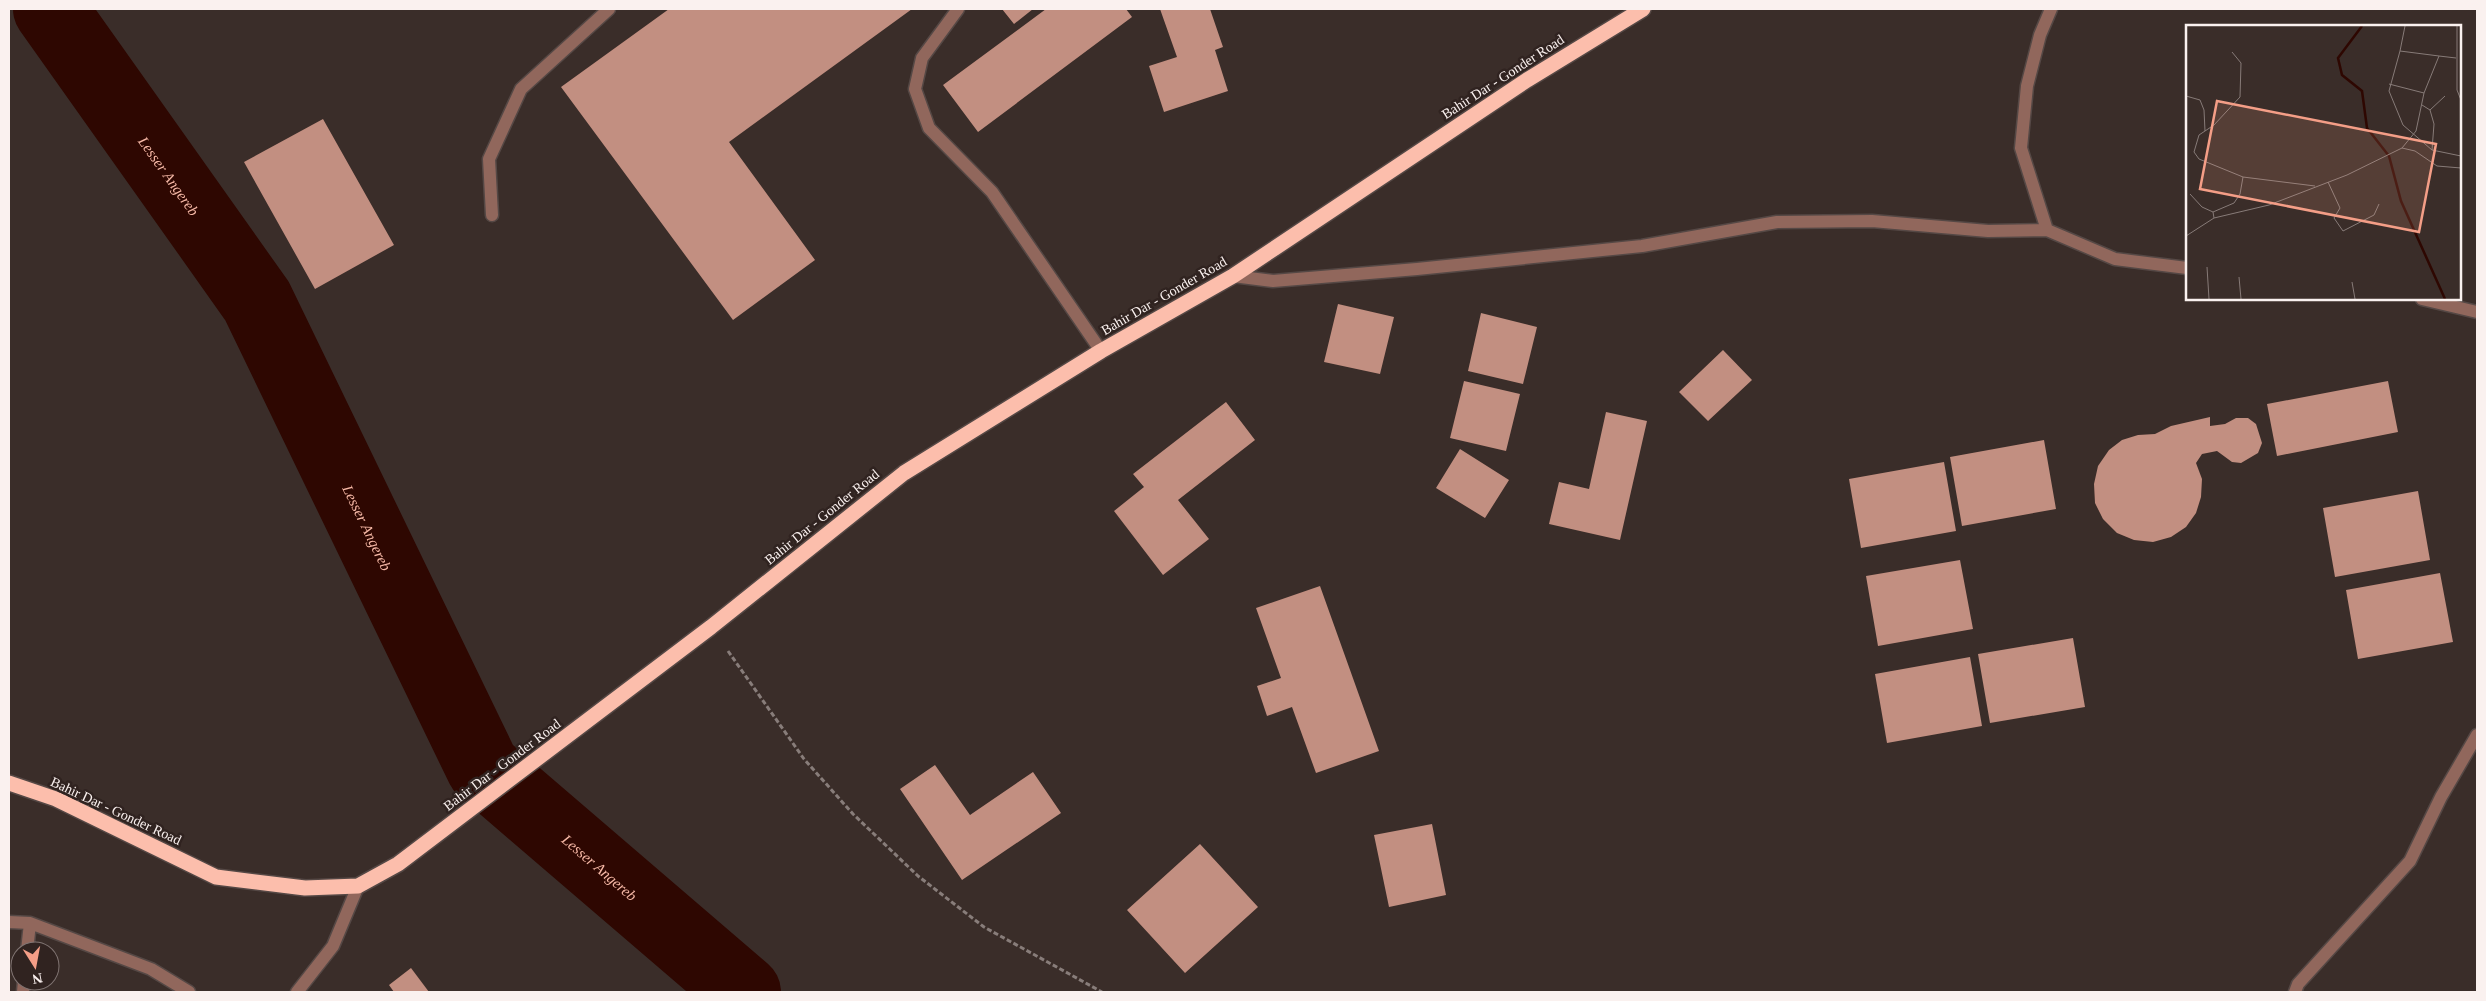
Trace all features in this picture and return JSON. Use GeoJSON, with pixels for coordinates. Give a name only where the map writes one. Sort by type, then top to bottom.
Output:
{"type":"FeatureCollection","features":[{"type":"Feature","properties":{"kind":"highway","name":"Bahir Dar - Gonder Road"},"geometry":{"type":"LineString","coordinates":[[9,783],[56,799],[216,877],[305,888],[358,886],[398,864],[711,627],[904,473],[1101,351],[1233,276],[1527,80],[1643,9]]}},
{"type":"Feature","properties":{"kind":"street"},"geometry":{"type":"LineString","coordinates":[[492,215],[489,159],[521,89],[609,9]]}},
{"type":"Feature","properties":{"kind":"street"},"geometry":{"type":"LineString","coordinates":[[958,9],[922,58],[915,89],[929,128],[992,192],[1101,351]]}},
{"type":"Feature","properties":{"kind":"street"},"geometry":{"type":"LineString","coordinates":[[2047,230],[2022,148],[2027,86],[2040,35],[2051,9]]}},
{"type":"Feature","properties":{"kind":"street"},"geometry":{"type":"LineString","coordinates":[[1233,276],[1273,281],[1416,269],[1642,246],[1778,222],[1872,221],[1988,231],[2047,230],[2114,259],[2186,268]]}},
{"type":"Feature","properties":{"kind":"street"},"geometry":{"type":"LineString","coordinates":[[2426,300],[2477,312]]}},
{"type":"Feature","properties":{"kind":"street"},"geometry":{"type":"LineString","coordinates":[[2295,992],[2298,984],[2410,860],[2446,789],[2477,735]]}},
{"type":"Feature","properties":{"kind":"street"},"geometry":{"type":"LineString","coordinates":[[297,992],[333,946],[358,886]]}},
{"type":"Feature","properties":{"kind":"street"},"geometry":{"type":"LineString","coordinates":[[9,922],[30,923],[152,969],[189,992]]}},
{"type":"Feature","properties":{"kind":"street"},"geometry":{"type":"LineString","coordinates":[[28,941],[30,923]]}},
{"type":"Feature","properties":{"kind":"path"},"geometry":{"type":"LineString","coordinates":[[711,627],[804,759],[852,814],[918,876],[984,926],[1102,992]]}},
{"type":"Feature","properties":{"kind":"building"},"geometry":{"type":"Polygon","coordinates":[[[669,9],[912,9],[729,142],[815,260],[733,320],[561,87],[669,9]]]}},
{"type":"Feature","properties":{"kind":"building"},"geometry":{"type":"Polygon","coordinates":[[[1002,9],[1033,9],[1014,24],[1002,9]]]}},
{"type":"Feature","properties":{"kind":"building"},"geometry":{"type":"Polygon","coordinates":[[[1046,9],[1126,9],[1132,17],[978,132],[943,85],[1046,9]]]}},
{"type":"Feature","properties":{"kind":"building"},"geometry":{"type":"Polygon","coordinates":[[[1160,9],[1210,9],[1223,47],[1215,50],[1228,91],[1164,112],[1149,66],[1177,57],[1160,9]]]}},
{"type":"Feature","properties":{"kind":"building"},"geometry":{"type":"Polygon","coordinates":[[[323,119],[394,245],[315,289],[244,162],[323,119]]]}},
{"type":"Feature","properties":{"kind":"building"},"geometry":{"type":"Polygon","coordinates":[[[1338,304],[1394,317],[1380,374],[1324,362],[1338,304]]]}},
{"type":"Feature","properties":{"kind":"building"},"geometry":{"type":"Polygon","coordinates":[[[1481,313],[1537,327],[1523,384],[1468,371],[1481,313]]]}},
{"type":"Feature","properties":{"kind":"building"},"geometry":{"type":"Polygon","coordinates":[[[1723,350],[1752,380],[1708,421],[1679,392],[1723,350]]]}},
{"type":"Feature","properties":{"kind":"building"},"geometry":{"type":"Polygon","coordinates":[[[1464,381],[1520,394],[1506,451],[1450,438],[1464,381]]]}},
{"type":"Feature","properties":{"kind":"building"},"geometry":{"type":"Polygon","coordinates":[[[2388,381],[2398,432],[2277,456],[2267,404],[2388,381]]]}},
{"type":"Feature","properties":{"kind":"building"},"geometry":{"type":"Polygon","coordinates":[[[1226,402],[1255,440],[1178,500],[1209,539],[1163,575],[1114,511],[1144,487],[1133,474],[1226,402]]]}},
{"type":"Feature","properties":{"kind":"building"},"geometry":{"type":"Polygon","coordinates":[[[1606,412],[1647,421],[1620,540],[1549,524],[1559,482],[1589,489],[1606,412]]]}},
{"type":"Feature","properties":{"kind":"building"},"geometry":{"type":"Polygon","coordinates":[[[2210,417],[2210,426],[2225,424],[2236,418],[2248,418],[2256,424],[2262,443],[2258,453],[2241,463],[2232,462],[2217,451],[2202,454],[2196,463],[2202,479],[2201,497],[2196,513],[2186,527],[2171,537],[2153,542],[2134,540],[2117,533],[2103,519],[2095,503],[2094,484],[2098,466],[2109,450],[2122,440],[2138,435],[2155,434],[2171,426],[2210,417]]]}},
{"type":"Feature","properties":{"kind":"building"},"geometry":{"type":"Polygon","coordinates":[[[2044,440],[2056,509],[1962,526],[1950,457],[2044,440]]]}},
{"type":"Feature","properties":{"kind":"building"},"geometry":{"type":"Polygon","coordinates":[[[1460,449],[1509,480],[1485,518],[1436,488],[1460,449]]]}},
{"type":"Feature","properties":{"kind":"building"},"geometry":{"type":"Polygon","coordinates":[[[1944,462],[1956,531],[1861,548],[1849,479],[1944,462]]]}},
{"type":"Feature","properties":{"kind":"building"},"geometry":{"type":"Polygon","coordinates":[[[2418,491],[2430,560],[2335,577],[2323,508],[2418,491]]]}},
{"type":"Feature","properties":{"kind":"building"},"geometry":{"type":"Polygon","coordinates":[[[1960,560],[1973,629],[1878,646],[1866,576],[1960,560]]]}},
{"type":"Feature","properties":{"kind":"building"},"geometry":{"type":"Polygon","coordinates":[[[2440,573],[2453,642],[2358,659],[2346,590],[2440,573]]]}},
{"type":"Feature","properties":{"kind":"building"},"geometry":{"type":"Polygon","coordinates":[[[1320,586],[1379,751],[1316,773],[1292,707],[1267,716],[1257,686],[1281,678],[1256,608],[1320,586]]]}},
{"type":"Feature","properties":{"kind":"building"},"geometry":{"type":"Polygon","coordinates":[[[2073,638],[2085,707],[1990,723],[1978,654],[2073,638]]]}},
{"type":"Feature","properties":{"kind":"building"},"geometry":{"type":"Polygon","coordinates":[[[1970,657],[1982,726],[1887,743],[1875,674],[1970,657]]]}},
{"type":"Feature","properties":{"kind":"building"},"geometry":{"type":"Polygon","coordinates":[[[935,765],[970,815],[1033,772],[1061,813],[962,880],[900,789],[935,765]]]}},
{"type":"Feature","properties":{"kind":"building"},"geometry":{"type":"Polygon","coordinates":[[[1432,824],[1446,895],[1389,907],[1374,835],[1432,824]]]}},
{"type":"Feature","properties":{"kind":"building"},"geometry":{"type":"Polygon","coordinates":[[[1200,844],[1258,907],[1185,973],[1127,910],[1200,844]]]}},
{"type":"Feature","properties":{"kind":"building"},"geometry":{"type":"Polygon","coordinates":[[[411,968],[429,992],[394,992],[389,985],[411,968]]]}},
{"type":"Feature","properties":{"kind":"waterway","name":"Lesser Angereb"},"geometry":{"type":"LineString","coordinates":[[50,9],[257,301],[483,768],[744,992]]}}]}
